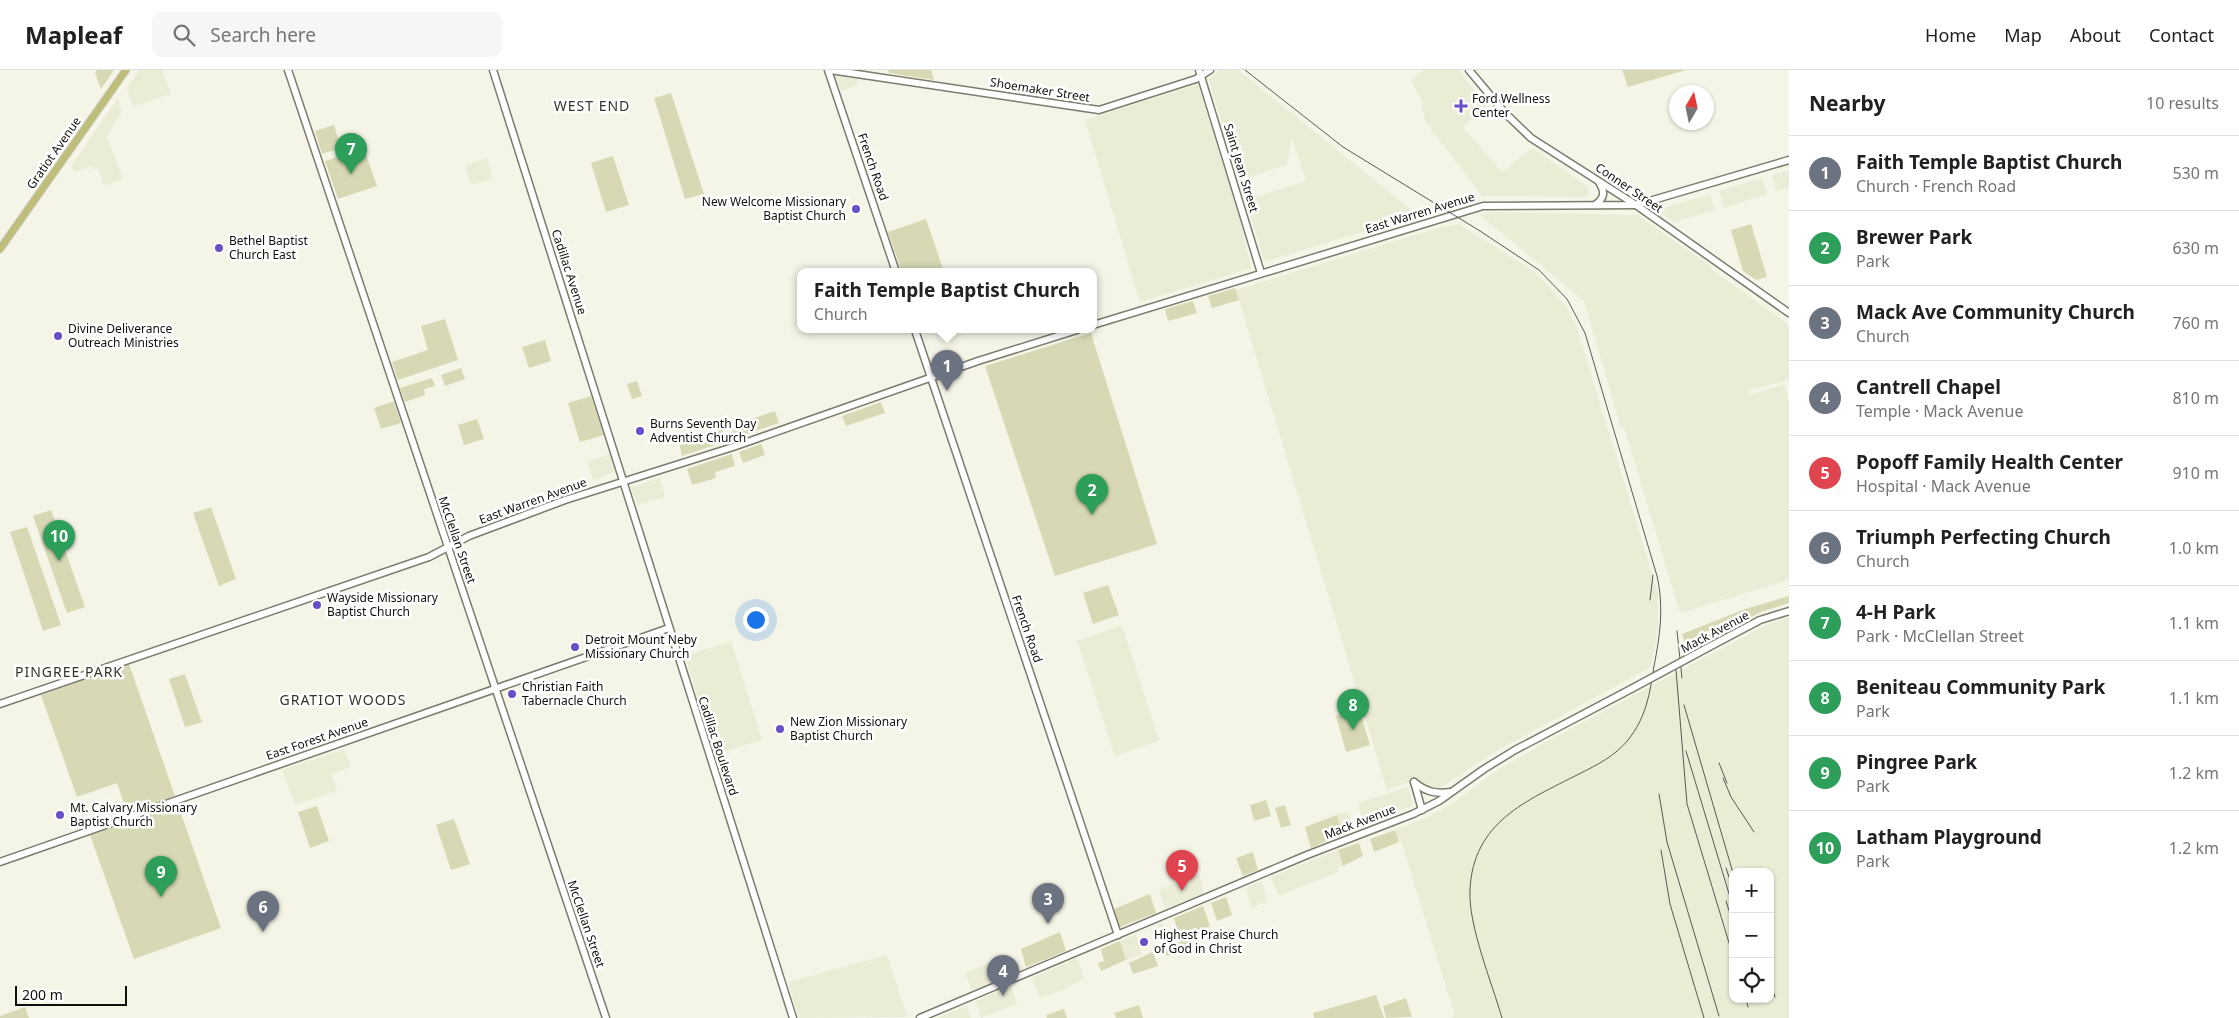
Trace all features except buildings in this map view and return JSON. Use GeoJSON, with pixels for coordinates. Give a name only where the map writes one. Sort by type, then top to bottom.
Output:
{"type":"FeatureCollection","features":[{"type":"Feature","properties":{"kind":"main road","name":"Gratiot Avenue"},"geometry":{"type":"LineString","coordinates":[[0,249],[126,70]]}},
{"type":"Feature","properties":{"kind":"main road","name":"McClellan Street"},"geometry":{"type":"LineString","coordinates":[[288,70],[606,1018]]}},
{"type":"Feature","properties":{"kind":"main road","name":"Cadillac Avenue"},"geometry":{"type":"LineString","coordinates":[[493,70],[623,481]]}},
{"type":"Feature","properties":{"kind":"main road","name":"Shoemaker Street"},"geometry":{"type":"LineString","coordinates":[[829,70],[1099,110],[1210,70]]}},
{"type":"Feature","properties":{"kind":"main road","name":"French Road"},"geometry":{"type":"LineString","coordinates":[[829,70],[895,268]]}},
{"type":"Feature","properties":{"kind":"main road","name":"Conner Street"},"geometry":{"type":"LineString","coordinates":[[1469,70],[1517,126],[1636,205],[1789,314]]}},
{"type":"Feature","properties":{"kind":"main road","name":"Saint Jean Street"},"geometry":{"type":"LineString","coordinates":[[1200,73],[1260,273]]}},
{"type":"Feature","properties":{"kind":"main road","name":"East Warren Avenue"},"geometry":{"type":"LineString","coordinates":[[1097,324],[1483,206],[1636,205],[1789,160]]}},
{"type":"Feature","properties":{"kind":"main road"},"geometry":{"type":"LineString","coordinates":[[1594,206],[1604,196],[1603,188],[1598,181]]}},
{"type":"Feature","properties":{"kind":"main road","name":"French Road"},"geometry":{"type":"LineString","coordinates":[[916,333],[1118,935]]}},
{"type":"Feature","properties":{"kind":"main road","name":"East Warren Avenue"},"geometry":{"type":"LineString","coordinates":[[0,704],[429,556],[469,536],[513,519],[1068,333]]}},
{"type":"Feature","properties":{"kind":"main road","name":"Cadillac Boulevard"},"geometry":{"type":"LineString","coordinates":[[623,481],[792,1018]]}},
{"type":"Feature","properties":{"kind":"main road","name":"Mack Avenue"},"geometry":{"type":"LineString","coordinates":[[920,1018],[1422,810],[1515,750],[1760,620],[1789,610]]}},
{"type":"Feature","properties":{"kind":"main road","name":"East Forest Avenue"},"geometry":{"type":"LineString","coordinates":[[0,862],[669,628]]}},
{"type":"Feature","properties":{"kind":"main road"},"geometry":{"type":"LineString","coordinates":[[1422,810],[1414,782],[1421,788],[1434,794],[1452,792]]}},
{"type":"Feature","properties":{"kind":"shaded area"},"geometry":{"type":"Polygon","coordinates":[[[139,70],[162,70],[171,94],[133,107],[127,88],[139,70]]]}},
{"type":"Feature","properties":{"kind":"shaded area"},"geometry":{"type":"Polygon","coordinates":[[[1219,70],[1238,70],[1418,215],[1264,262],[1246,200],[1306,181],[1292,138],[1287,165],[1239,180],[1209,80],[1219,70]]]}},
{"type":"Feature","properties":{"kind":"shaded area"},"geometry":{"type":"Polygon","coordinates":[[[1424,70],[1458,70],[1487,106],[1463,127],[1502,172],[1532,148],[1589,187],[1587,197],[1482,196],[1425,121],[1421,99],[1411,81],[1424,70]]]}},
{"type":"Feature","properties":{"kind":"shaded area"},"geometry":{"type":"Polygon","coordinates":[[[835,76],[857,79],[858,85],[841,91],[835,76]]]}},
{"type":"Feature","properties":{"kind":"shaded area"},"geometry":{"type":"Polygon","coordinates":[[[1198,84],[1239,216],[1251,268],[1140,302],[1085,120],[1198,84]]]}},
{"type":"Feature","properties":{"kind":"shaded area"},"geometry":{"type":"Polygon","coordinates":[[[118,98],[122,111],[107,136],[123,179],[104,186],[98,168],[94,169],[93,166],[74,172],[72,165],[118,98]]]}},
{"type":"Feature","properties":{"kind":"shaded area"},"geometry":{"type":"Polygon","coordinates":[[[487,158],[493,178],[471,185],[465,165],[487,158]]]}},
{"type":"Feature","properties":{"kind":"shaded area"},"geometry":{"type":"Polygon","coordinates":[[[1789,170],[1789,187],[1776,191],[1772,175],[1789,170]]]}},
{"type":"Feature","properties":{"kind":"shaded area"},"geometry":{"type":"Polygon","coordinates":[[[1762,178],[1767,194],[1724,208],[1719,191],[1762,178]]]}},
{"type":"Feature","properties":{"kind":"shaded area"},"geometry":{"type":"Polygon","coordinates":[[[1710,194],[1715,210],[1674,222],[1657,210],[1710,194]]]}},
{"type":"Feature","properties":{"kind":"shaded area"},"geometry":{"type":"Polygon","coordinates":[[[1492,212],[1637,215],[1712,267],[1711,269],[1789,325],[1789,381],[1748,391],[1749,395],[1784,384],[1789,401],[1789,580],[1680,613],[1624,427],[1621,428],[1584,301],[1480,215],[1492,212]]]}},
{"type":"Feature","properties":{"kind":"shaded area"},"geometry":{"type":"Polygon","coordinates":[[[1459,224],[1535,272],[1567,308],[1576,325],[1658,593],[1658,627],[1651,667],[1491,754],[1436,791],[1422,786],[1418,779],[1387,790],[1236,290],[1434,229],[1459,224]]]}},
{"type":"Feature","properties":{"kind":"shaded area"},"geometry":{"type":"Polygon","coordinates":[[[610,454],[614,472],[593,480],[587,462],[610,454]]]}},
{"type":"Feature","properties":{"kind":"shaded area"},"geometry":{"type":"Polygon","coordinates":[[[660,478],[665,497],[637,505],[631,487],[660,478]]]}},
{"type":"Feature","properties":{"kind":"shaded area"},"geometry":{"type":"Polygon","coordinates":[[[1789,617],[1789,1018],[1450,1018],[1455,1016],[1401,841],[1399,842],[1395,830],[1431,816],[1452,804],[1499,769],[1764,626],[1789,617]]]}},
{"type":"Feature","properties":{"kind":"shaded area"},"geometry":{"type":"Polygon","coordinates":[[[1122,625],[1159,741],[1115,756],[1077,641],[1122,625]]]}},
{"type":"Feature","properties":{"kind":"shaded area"},"geometry":{"type":"Polygon","coordinates":[[[731,641],[762,740],[715,754],[685,656],[731,641]]]}},
{"type":"Feature","properties":{"kind":"shaded area"},"geometry":{"type":"Polygon","coordinates":[[[344,749],[351,767],[331,774],[337,791],[295,805],[282,770],[344,749]]]}},
{"type":"Feature","properties":{"kind":"shaded area"},"geometry":{"type":"Polygon","coordinates":[[[1408,787],[1413,802],[1411,806],[1364,826],[1358,803],[1408,787]]]}},
{"type":"Feature","properties":{"kind":"shaded area"},"geometry":{"type":"Polygon","coordinates":[[[1348,811],[1353,830],[1343,834],[1337,815],[1348,811]]]}},
{"type":"Feature","properties":{"kind":"shaded area"},"geometry":{"type":"Polygon","coordinates":[[[1338,850],[1343,866],[1337,868],[1338,872],[1278,896],[1271,877],[1338,850]]]}},
{"type":"Feature","properties":{"kind":"shaded area"},"geometry":{"type":"Polygon","coordinates":[[[1199,874],[1204,893],[1165,909],[1159,890],[1199,874]]]}},
{"type":"Feature","properties":{"kind":"shaded area"},"geometry":{"type":"Polygon","coordinates":[[[1262,881],[1267,901],[1252,908],[1246,888],[1262,881]]]}},
{"type":"Feature","properties":{"kind":"shaded area"},"geometry":{"type":"Polygon","coordinates":[[[1162,923],[1169,943],[1164,945],[1157,925],[1162,923]]]}},
{"type":"Feature","properties":{"kind":"shaded area"},"geometry":{"type":"Polygon","coordinates":[[[1136,934],[1142,954],[1126,960],[1120,941],[1136,934]]]}},
{"type":"Feature","properties":{"kind":"shaded area"},"geometry":{"type":"Polygon","coordinates":[[[887,955],[907,1017],[799,1018],[788,982],[887,955]]]}},
{"type":"Feature","properties":{"kind":"shaded area"},"geometry":{"type":"Polygon","coordinates":[[[1077,958],[1084,978],[1063,990],[1040,998],[1032,978],[1077,958]]]}},
{"type":"Feature","properties":{"kind":"shaded area"},"geometry":{"type":"Polygon","coordinates":[[[994,961],[1001,979],[972,990],[965,973],[994,961]]]}},
{"type":"Feature","properties":{"kind":"shaded area"},"geometry":{"type":"Polygon","coordinates":[[[1011,986],[1017,1004],[981,1018],[976,1001],[1011,986]]]}},
{"type":"Feature","properties":{"kind":"shaded area"},"geometry":{"type":"Polygon","coordinates":[[[967,1005],[971,1018],[937,1018],[967,1005]]]}},
{"type":"Feature","properties":{"kind":"green space"},"geometry":{"type":"Polygon","coordinates":[[[97,70],[114,70],[101,89],[95,73],[97,70]]]}},
{"type":"Feature","properties":{"kind":"green space"},"geometry":{"type":"Polygon","coordinates":[[[888,70],[931,70],[934,80],[889,73],[888,70]]]}},
{"type":"Feature","properties":{"kind":"green space"},"geometry":{"type":"Polygon","coordinates":[[[1622,70],[1686,70],[1628,87],[1622,70]]]}},
{"type":"Feature","properties":{"kind":"green space"},"geometry":{"type":"Polygon","coordinates":[[[671,93],[704,194],[685,199],[654,98],[671,93]]]}},
{"type":"Feature","properties":{"kind":"green space"},"geometry":{"type":"Polygon","coordinates":[[[334,125],[341,148],[322,154],[315,131],[334,125]]]}},
{"type":"Feature","properties":{"kind":"green space"},"geometry":{"type":"Polygon","coordinates":[[[364,148],[377,186],[338,199],[325,161],[364,148]]]}},
{"type":"Feature","properties":{"kind":"green space"},"geometry":{"type":"Polygon","coordinates":[[[613,156],[629,205],[606,212],[591,163],[613,156]]]}},
{"type":"Feature","properties":{"kind":"green space"},"geometry":{"type":"Polygon","coordinates":[[[926,219],[943,268],[901,268],[888,232],[926,219]]]}},
{"type":"Feature","properties":{"kind":"green space"},"geometry":{"type":"Polygon","coordinates":[[[1751,224],[1767,277],[1756,280],[1743,271],[1731,230],[1751,224]]]}},
{"type":"Feature","properties":{"kind":"green space"},"geometry":{"type":"Polygon","coordinates":[[[1235,288],[1239,300],[1212,308],[1208,296],[1235,288]]]}},
{"type":"Feature","properties":{"kind":"green space"},"geometry":{"type":"Polygon","coordinates":[[[1193,301],[1197,313],[1168,321],[1165,309],[1193,301]]]}},
{"type":"Feature","properties":{"kind":"green space"},"geometry":{"type":"Polygon","coordinates":[[[445,319],[458,360],[398,380],[392,362],[428,350],[421,326],[445,319]]]}},
{"type":"Feature","properties":{"kind":"green space"},"geometry":{"type":"Polygon","coordinates":[[[1091,333],[1157,544],[1055,576],[985,366],[1091,333]]]}},
{"type":"Feature","properties":{"kind":"green space"},"geometry":{"type":"Polygon","coordinates":[[[545,340],[551,361],[529,368],[522,347],[545,340]]]}},
{"type":"Feature","properties":{"kind":"green space"},"geometry":{"type":"Polygon","coordinates":[[[461,368],[465,379],[445,386],[441,375],[461,368]]]}},
{"type":"Feature","properties":{"kind":"green space"},"geometry":{"type":"Polygon","coordinates":[[[432,378],[435,386],[424,389],[425,395],[405,402],[400,388],[432,378]]]}},
{"type":"Feature","properties":{"kind":"green space"},"geometry":{"type":"Polygon","coordinates":[[[637,381],[642,396],[632,399],[627,384],[637,381]]]}},
{"type":"Feature","properties":{"kind":"green space"},"geometry":{"type":"Polygon","coordinates":[[[591,396],[604,435],[580,442],[568,403],[591,396]]]}},
{"type":"Feature","properties":{"kind":"green space"},"geometry":{"type":"Polygon","coordinates":[[[394,401],[401,423],[381,429],[374,408],[394,401]]]}},
{"type":"Feature","properties":{"kind":"green space"},"geometry":{"type":"Polygon","coordinates":[[[881,402],[885,413],[846,426],[842,416],[881,402]]]}},
{"type":"Feature","properties":{"kind":"green space"},"geometry":{"type":"Polygon","coordinates":[[[775,411],[779,423],[735,438],[731,426],[775,411]]]}},
{"type":"Feature","properties":{"kind":"green space"},"geometry":{"type":"Polygon","coordinates":[[[477,419],[484,439],[464,445],[458,425],[477,419]]]}},
{"type":"Feature","properties":{"kind":"green space"},"geometry":{"type":"Polygon","coordinates":[[[722,429],[727,441],[682,456],[679,443],[722,429]]]}},
{"type":"Feature","properties":{"kind":"green space"},"geometry":{"type":"Polygon","coordinates":[[[761,444],[765,455],[743,463],[739,452],[761,444]]]}},
{"type":"Feature","properties":{"kind":"green space"},"geometry":{"type":"Polygon","coordinates":[[[732,454],[735,466],[715,472],[716,478],[692,485],[687,469],[732,454]]]}},
{"type":"Feature","properties":{"kind":"green space"},"geometry":{"type":"Polygon","coordinates":[[[211,507],[236,579],[219,586],[193,513],[211,507]]]}},
{"type":"Feature","properties":{"kind":"green space"},"geometry":{"type":"Polygon","coordinates":[[[51,510],[85,607],[67,613],[33,516],[51,510]]]}},
{"type":"Feature","properties":{"kind":"green space"},"geometry":{"type":"Polygon","coordinates":[[[27,527],[61,625],[43,631],[10,532],[27,527]]]}},
{"type":"Feature","properties":{"kind":"green space"},"geometry":{"type":"Polygon","coordinates":[[[1108,585],[1119,615],[1093,624],[1083,593],[1108,585]]]}},
{"type":"Feature","properties":{"kind":"green space"},"geometry":{"type":"Polygon","coordinates":[[[1789,596],[1789,603],[1761,612],[1687,651],[1682,634],[1745,609],[1789,596]]]}},
{"type":"Feature","properties":{"kind":"green space","name":"PINGREE PARK"},"geometry":{"type":"Polygon","coordinates":[[[129,664],[175,796],[127,812],[117,783],[77,797],[41,695],[129,664]]]}},
{"type":"Feature","properties":{"kind":"green space"},"geometry":{"type":"Polygon","coordinates":[[[185,674],[202,722],[185,727],[169,679],[185,674]]]}},
{"type":"Feature","properties":{"kind":"green space"},"geometry":{"type":"Polygon","coordinates":[[[1359,709],[1370,745],[1346,752],[1336,716],[1359,709]]]}},
{"type":"Feature","properties":{"kind":"green space"},"geometry":{"type":"Polygon","coordinates":[[[1266,800],[1271,816],[1254,821],[1250,805],[1266,800]]]}},
{"type":"Feature","properties":{"kind":"green space"},"geometry":{"type":"Polygon","coordinates":[[[178,805],[221,928],[134,959],[90,835],[178,805]]]}},
{"type":"Feature","properties":{"kind":"green space"},"geometry":{"type":"Polygon","coordinates":[[[1285,805],[1291,825],[1281,828],[1275,808],[1285,805]]]}},
{"type":"Feature","properties":{"kind":"green space"},"geometry":{"type":"Polygon","coordinates":[[[317,806],[329,841],[310,848],[298,812],[317,806]]]}},
{"type":"Feature","properties":{"kind":"green space"},"geometry":{"type":"Polygon","coordinates":[[[1337,815],[1343,834],[1311,848],[1305,827],[1337,815]]]}},
{"type":"Feature","properties":{"kind":"green space"},"geometry":{"type":"Polygon","coordinates":[[[454,819],[470,864],[451,870],[436,825],[454,819]]]}},
{"type":"Feature","properties":{"kind":"green space"},"geometry":{"type":"Polygon","coordinates":[[[1395,830],[1399,842],[1374,852],[1370,839],[1395,830]]]}},
{"type":"Feature","properties":{"kind":"green space"},"geometry":{"type":"Polygon","coordinates":[[[1359,843],[1363,856],[1343,866],[1338,850],[1359,843]]]}},
{"type":"Feature","properties":{"kind":"green space"},"geometry":{"type":"Polygon","coordinates":[[[1253,852],[1258,870],[1243,876],[1236,858],[1253,852]]]}},
{"type":"Feature","properties":{"kind":"green space"},"geometry":{"type":"Polygon","coordinates":[[[1150,894],[1156,913],[1120,927],[1114,909],[1150,894]]]}},
{"type":"Feature","properties":{"kind":"green space"},"geometry":{"type":"Polygon","coordinates":[[[1226,897],[1232,915],[1217,921],[1211,903],[1226,897]]]}},
{"type":"Feature","properties":{"kind":"green space"},"geometry":{"type":"Polygon","coordinates":[[[1203,906],[1210,926],[1179,938],[1174,918],[1203,906]]]}},
{"type":"Feature","properties":{"kind":"green space"},"geometry":{"type":"Polygon","coordinates":[[[1060,932],[1066,951],[1026,967],[1021,949],[1060,932]]]}},
{"type":"Feature","properties":{"kind":"green space"},"geometry":{"type":"Polygon","coordinates":[[[1192,937],[1195,946],[1167,956],[1164,948],[1192,937]]]}},
{"type":"Feature","properties":{"kind":"green space"},"geometry":{"type":"Polygon","coordinates":[[[1120,941],[1126,960],[1101,971],[1098,963],[1104,961],[1101,949],[1120,941]]]}},
{"type":"Feature","properties":{"kind":"green space"},"geometry":{"type":"Polygon","coordinates":[[[1153,952],[1158,966],[1133,974],[1129,963],[1153,952]]]}},
{"type":"Feature","properties":{"kind":"green space"},"geometry":{"type":"Polygon","coordinates":[[[1376,995],[1384,1018],[1314,1018],[1313,1013],[1376,995]]]}},
{"type":"Feature","properties":{"kind":"green space"},"geometry":{"type":"Polygon","coordinates":[[[1406,998],[1412,1017],[1386,1018],[1383,1006],[1406,998]]]}},
{"type":"Feature","properties":{"kind":"green space"},"geometry":{"type":"Polygon","coordinates":[[[1139,1005],[1143,1018],[1116,1018],[1114,1013],[1139,1005]]]}},
{"type":"Feature","properties":{"kind":"green space"},"geometry":{"type":"Polygon","coordinates":[[[25,1007],[29,1018],[0,1018],[0,1016],[25,1007]]]}},
{"type":"Feature","properties":{"kind":"green space"},"geometry":{"type":"Polygon","coordinates":[[[1064,1009],[1067,1018],[1047,1018],[1046,1015],[1064,1009]]]}},
{"type":"Feature","properties":{"kind":"railway"},"geometry":{"type":"LineString","coordinates":[[1245,70],[1343,147],[1480,231],[1539,270],[1567,299],[1585,333],[1657,576],[1661,610],[1658,644],[1646,705],[1634,732],[1623,746],[1605,760],[1540,794],[1506,817],[1492,831],[1481,847],[1473,867],[1470,890],[1473,920],[1502,1018]]}},
{"type":"Feature","properties":{"kind":"railway"},"geometry":{"type":"LineString","coordinates":[[1650,600],[1653,575]]}},
{"type":"Feature","properties":{"kind":"railway"},"geometry":{"type":"LineString","coordinates":[[1677,631],[1682,678]]}},
{"type":"Feature","properties":{"kind":"railway"},"geometry":{"type":"LineString","coordinates":[[1676,670],[1687,804],[1729,943]]}},
{"type":"Feature","properties":{"kind":"railway"},"geometry":{"type":"LineString","coordinates":[[1684,705],[1732,868]]}},
{"type":"Feature","properties":{"kind":"railway"},"geometry":{"type":"LineString","coordinates":[[1686,751],[1729,894]]}},
{"type":"Feature","properties":{"kind":"railway"},"geometry":{"type":"LineString","coordinates":[[1719,763],[1727,783]]}},
{"type":"Feature","properties":{"kind":"railway"},"geometry":{"type":"LineString","coordinates":[[1723,778],[1731,797],[1754,832]]}},
{"type":"Feature","properties":{"kind":"railway"},"geometry":{"type":"LineString","coordinates":[[1659,794],[1667,842],[1719,1016]]}},
{"type":"Feature","properties":{"kind":"railway"},"geometry":{"type":"LineString","coordinates":[[1661,850],[1670,904],[1704,1018]]}},
{"type":"Feature","properties":{"kind":"railway"},"geometry":{"type":"LineString","coordinates":[[1726,868],[1729,877]]}},
{"type":"Feature","properties":{"kind":"railway"},"geometry":{"type":"LineString","coordinates":[[1726,901],[1730,913]]}},
{"type":"Feature","properties":{"kind":"railway"},"geometry":{"type":"LineString","coordinates":[[1747,1003],[1748,1007]]}},
{"type":"Feature","properties":{"kind":"place","name":"Ford Wellness Center"},"geometry":{"type":"Point","coordinates":[1461,106]}},
{"type":"Feature","properties":{"kind":"place","name":"4-H Park"},"geometry":{"type":"Point","coordinates":[351,174]}},
{"type":"Feature","properties":{"kind":"place","name":"New Welcome Missionary Baptist Church"},"geometry":{"type":"Point","coordinates":[856,209]}},
{"type":"Feature","properties":{"kind":"place","name":"Bethel Baptist Church East"},"geometry":{"type":"Point","coordinates":[219,248]}},
{"type":"Feature","properties":{"kind":"place","name":"Divine Deliverance Outreach Ministries"},"geometry":{"type":"Point","coordinates":[58,336]}},
{"type":"Feature","properties":{"kind":"place","name":"Faith Temple Baptist Church"},"geometry":{"type":"Point","coordinates":[947,391]}},
{"type":"Feature","properties":{"kind":"place","name":"Burns Seventh Day Adventist Church"},"geometry":{"type":"Point","coordinates":[640,431]}},
{"type":"Feature","properties":{"kind":"place","name":"Brewer Park"},"geometry":{"type":"Point","coordinates":[1092,515]}},
{"type":"Feature","properties":{"kind":"place","name":"Latham Playground"},"geometry":{"type":"Point","coordinates":[59,561]}},
{"type":"Feature","properties":{"kind":"place","name":"Wayside Missionary Baptist Church"},"geometry":{"type":"Point","coordinates":[317,605]}},
{"type":"Feature","properties":{"kind":"place","name":"Detroit Mount Neby Missionary Church"},"geometry":{"type":"Point","coordinates":[575,647]}},
{"type":"Feature","properties":{"kind":"place","name":"Christian Faith Tabernacle Church"},"geometry":{"type":"Point","coordinates":[512,694]}},
{"type":"Feature","properties":{"kind":"place","name":"New Zion Missionary Baptist Church"},"geometry":{"type":"Point","coordinates":[780,729]}},
{"type":"Feature","properties":{"kind":"place","name":"Beniteau Community Park"},"geometry":{"type":"Point","coordinates":[1353,730]}},
{"type":"Feature","properties":{"kind":"place","name":"Mt. Calvary Missionary Baptist Church"},"geometry":{"type":"Point","coordinates":[60,815]}},
{"type":"Feature","properties":{"kind":"place","name":"Popoff Family Health Center"},"geometry":{"type":"Point","coordinates":[1182,891]}},
{"type":"Feature","properties":{"kind":"place","name":"Pingree Park"},"geometry":{"type":"Point","coordinates":[161,897]}},
{"type":"Feature","properties":{"kind":"place","name":"Mack Ave Community Church"},"geometry":{"type":"Point","coordinates":[1048,924]}},
{"type":"Feature","properties":{"kind":"place","name":"Triumph Perfecting Church"},"geometry":{"type":"Point","coordinates":[263,932]}},
{"type":"Feature","properties":{"kind":"place","name":"Highest Praise Church of God in Christ"},"geometry":{"type":"Point","coordinates":[1144,942]}},
{"type":"Feature","properties":{"kind":"place","name":"Cantrell Chapel"},"geometry":{"type":"Point","coordinates":[1003,996]}},
{"type":"Feature","properties":{"kind":"district","name":"WEST END"},"geometry":{"type":"Point","coordinates":[592,106]}},
{"type":"Feature","properties":{"kind":"district","name":"PINGREE PARK"},"geometry":{"type":"Point","coordinates":[69,672]}},
{"type":"Feature","properties":{"kind":"district","name":"GRATIOT WOODS"},"geometry":{"type":"Point","coordinates":[343,700]}}]}
